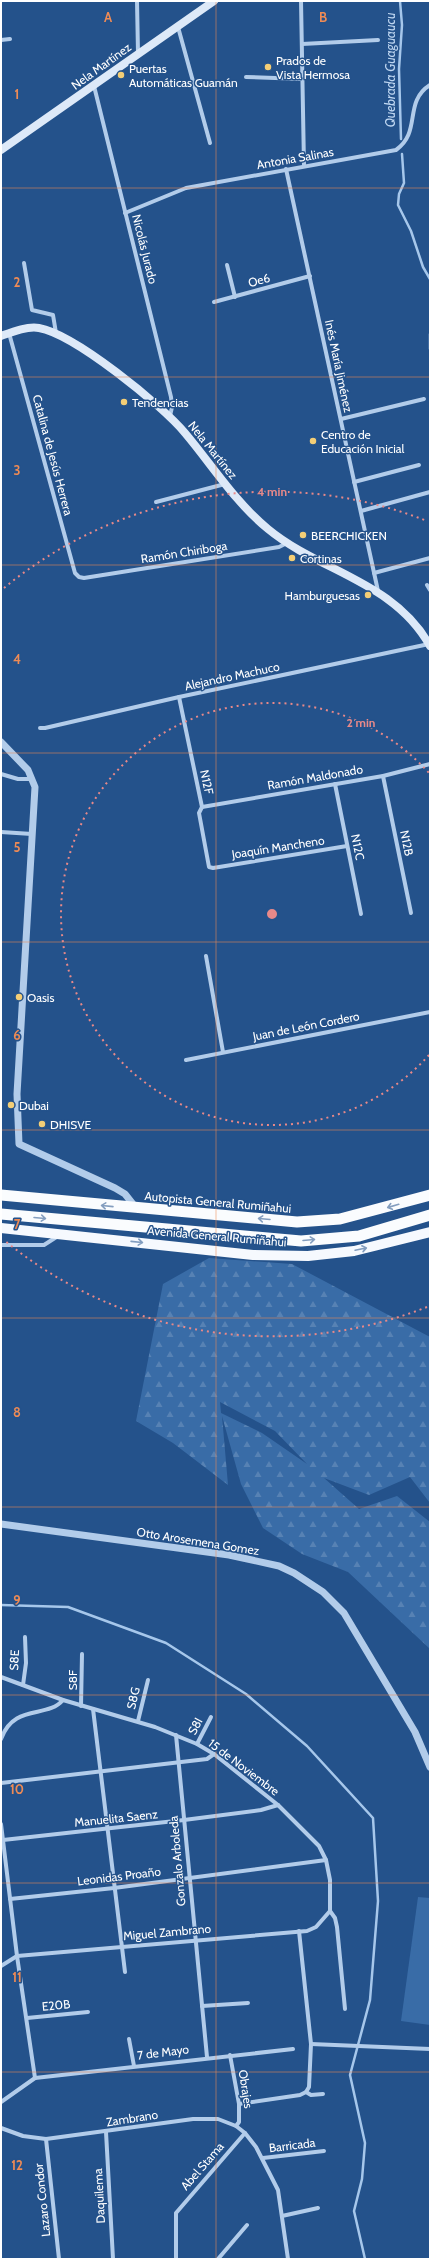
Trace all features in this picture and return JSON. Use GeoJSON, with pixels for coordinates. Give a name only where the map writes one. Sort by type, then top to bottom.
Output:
{"type":"FeatureCollection","features":[{"type":"Feature","properties":{"kind":"highway","name":"Autopista General Rumiñahui"},"geometry":{"type":"LineString","coordinates":[[1,1195],[297,1222],[340,1219],[430,1195]]}},
{"type":"Feature","properties":{"kind":"highway"},"geometry":{"type":"LineString","coordinates":[[1,1214],[301,1241],[359,1236],[430,1215]]}},
{"type":"Feature","properties":{"kind":"main road","name":"Nela Martínez"},"geometry":{"type":"LineString","coordinates":[[1,150],[214,1]]}},
{"type":"Feature","properties":{"kind":"main road","name":"Nela Martínez"},"geometry":{"type":"LineString","coordinates":[[1,336],[9,333],[38,328],[56,334],[86,350],[170,416],[225,484],[258,520],[287,543],[378,591],[409,618],[430,645]]}},
{"type":"Feature","properties":{"kind":"main road","name":"Avenida General Rumiñahui"},"geometry":{"type":"LineString","coordinates":[[1,1228],[253,1255],[308,1256],[354,1251],[430,1232]]}},
{"type":"Feature","properties":{"kind":"street"},"geometry":{"type":"LineString","coordinates":[[137,1],[138,54]]}},
{"type":"Feature","properties":{"kind":"street"},"geometry":{"type":"LineString","coordinates":[[301,1],[304,166]]}},
{"type":"Feature","properties":{"kind":"street"},"geometry":{"type":"LineString","coordinates":[[178,26],[210,143]]}},
{"type":"Feature","properties":{"kind":"street"},"geometry":{"type":"LineString","coordinates":[[1,40],[10,39]]}},
{"type":"Feature","properties":{"kind":"street"},"geometry":{"type":"LineString","coordinates":[[302,44],[378,40]]}},
{"type":"Feature","properties":{"kind":"street"},"geometry":{"type":"LineString","coordinates":[[246,77],[302,79]]}},
{"type":"Feature","properties":{"kind":"street","name":"Antonia Salinas"},"geometry":{"type":"LineString","coordinates":[[126,213],[186,188],[396,150],[405,144],[410,134],[416,99],[421,91],[430,85]]}},
{"type":"Feature","properties":{"kind":"street","name":"Nicolás Jurado"},"geometry":{"type":"LineString","coordinates":[[94,86],[171,397],[172,406],[170,416]]}},
{"type":"Feature","properties":{"kind":"street","name":"Inés María Jiménez"},"geometry":{"type":"LineString","coordinates":[[286,169],[378,591]]}},
{"type":"Feature","properties":{"kind":"street"},"geometry":{"type":"LineString","coordinates":[[24,263],[32,310],[54,315],[56,334]]}},
{"type":"Feature","properties":{"kind":"street"},"geometry":{"type":"LineString","coordinates":[[227,265],[235,297]]}},
{"type":"Feature","properties":{"kind":"street","name":"Oe6"},"geometry":{"type":"LineString","coordinates":[[214,302],[310,276]]}},
{"type":"Feature","properties":{"kind":"street","name":"Catalina de Jesús Herrera"},"geometry":{"type":"LineString","coordinates":[[9,333],[75,573],[84,578]]}},
{"type":"Feature","properties":{"kind":"street"},"geometry":{"type":"LineString","coordinates":[[341,419],[424,399]]}},
{"type":"Feature","properties":{"kind":"street"},"geometry":{"type":"LineString","coordinates":[[354,482],[418,465]]}},
{"type":"Feature","properties":{"kind":"street"},"geometry":{"type":"LineString","coordinates":[[156,502],[225,484]]}},
{"type":"Feature","properties":{"kind":"street"},"geometry":{"type":"LineString","coordinates":[[361,511],[430,492]]}},
{"type":"Feature","properties":{"kind":"street","name":"Ramón Chiriboga"},"geometry":{"type":"LineString","coordinates":[[84,578],[279,547],[287,543]]}},
{"type":"Feature","properties":{"kind":"street"},"geometry":{"type":"LineString","coordinates":[[374,573],[430,558]]}},
{"type":"Feature","properties":{"kind":"street"},"geometry":{"type":"LineString","coordinates":[[427,585],[430,590]]}},
{"type":"Feature","properties":{"kind":"street","name":"Alejandro Machuco"},"geometry":{"type":"LineString","coordinates":[[40,728],[179,697],[430,645]]}},
{"type":"Feature","properties":{"kind":"street","name":"N12F"},"geometry":{"type":"LineString","coordinates":[[179,697],[202,807],[199,813],[207,864],[212,868]]}},
{"type":"Feature","properties":{"kind":"street"},"geometry":{"type":"LineString","coordinates":[[1,742],[28,770],[36,788],[17,1094],[19,1144],[115,1188],[125,1194],[136,1208]]}},
{"type":"Feature","properties":{"kind":"street","name":"Ramón Maldonado"},"geometry":{"type":"LineString","coordinates":[[202,807],[383,776],[430,764]]}},
{"type":"Feature","properties":{"kind":"street"},"geometry":{"type":"LineString","coordinates":[[1,774],[18,779],[33,779]]}},
{"type":"Feature","properties":{"kind":"street","name":"N12B"},"geometry":{"type":"LineString","coordinates":[[383,776],[411,913]]}},
{"type":"Feature","properties":{"kind":"street","name":"N12C"},"geometry":{"type":"LineString","coordinates":[[335,784],[361,914]]}},
{"type":"Feature","properties":{"kind":"street"},"geometry":{"type":"LineString","coordinates":[[1,832],[32,834]]}},
{"type":"Feature","properties":{"kind":"street","name":"Joaquín Mancheno"},"geometry":{"type":"LineString","coordinates":[[212,868],[347,846]]}},
{"type":"Feature","properties":{"kind":"street"},"geometry":{"type":"LineString","coordinates":[[206,956],[224,1052]]}},
{"type":"Feature","properties":{"kind":"street","name":"Juan de León Cordero"},"geometry":{"type":"LineString","coordinates":[[186,1060],[430,1012]]}},
{"type":"Feature","properties":{"kind":"street"},"geometry":{"type":"LineString","coordinates":[[1,1245],[44,1245],[60,1234]]}},
{"type":"Feature","properties":{"kind":"street","name":"Otto Arosemena Gomez"},"geometry":{"type":"LineString","coordinates":[[1,1524],[229,1555],[279,1566],[294,1573],[323,1592],[344,1613],[415,1732],[430,1766]]}},
{"type":"Feature","properties":{"kind":"street","name":"S8E"},"geometry":{"type":"LineString","coordinates":[[22,1685],[26,1663],[25,1637]]}},
{"type":"Feature","properties":{"kind":"street","name":"S8F"},"geometry":{"type":"LineString","coordinates":[[81,1706],[82,1654]]}},
{"type":"Feature","properties":{"kind":"street","name":"15 de Noviembre"},"geometry":{"type":"LineString","coordinates":[[1,1677],[81,1706],[138,1721],[197,1744],[214,1754],[278,1805],[310,1835],[326,1860],[330,1880],[330,1911]]}},
{"type":"Feature","properties":{"kind":"street","name":"S8G"},"geometry":{"type":"LineString","coordinates":[[138,1721],[148,1680]]}},
{"type":"Feature","properties":{"kind":"street"},"geometry":{"type":"LineString","coordinates":[[1,1739],[6,1729],[17,1718],[30,1712],[58,1705],[63,1700]]}},
{"type":"Feature","properties":{"kind":"street"},"geometry":{"type":"LineString","coordinates":[[93,1709],[106,1829],[125,1972]]}},
{"type":"Feature","properties":{"kind":"street","name":"S8I"},"geometry":{"type":"LineString","coordinates":[[197,1744],[211,1717]]}},
{"type":"Feature","properties":{"kind":"street","name":"Gonzalo Arboleda"},"geometry":{"type":"LineString","coordinates":[[176,1735],[207,2057]]}},
{"type":"Feature","properties":{"kind":"street"},"geometry":{"type":"LineString","coordinates":[[1,1783],[178,1762],[206,1758],[214,1754]]}},
{"type":"Feature","properties":{"kind":"street","name":"Manuelita Saenz"},"geometry":{"type":"LineString","coordinates":[[3,1840],[184,1820],[261,1810],[278,1805]]}},
{"type":"Feature","properties":{"kind":"street"},"geometry":{"type":"LineString","coordinates":[[1,1824],[17,1956],[35,2078],[1,2102]]}},
{"type":"Feature","properties":{"kind":"street","name":"Leonidas Proaño"},"geometry":{"type":"LineString","coordinates":[[10,1899],[114,1888],[326,1860]]}},
{"type":"Feature","properties":{"kind":"street"},"geometry":{"type":"LineString","coordinates":[[330,1911],[335,1918],[337,1927],[345,2009]]}},
{"type":"Feature","properties":{"kind":"street","name":"Miguel Zambrano"},"geometry":{"type":"LineString","coordinates":[[1,1966],[17,1956],[195,1939],[299,1931],[316,1927],[330,1911]]}},
{"type":"Feature","properties":{"kind":"street"},"geometry":{"type":"LineString","coordinates":[[239,2104],[300,2095],[306,2092],[309,2087],[311,2044],[299,1931]]}},
{"type":"Feature","properties":{"kind":"street"},"geometry":{"type":"LineString","coordinates":[[202,2006],[248,2003]]}},
{"type":"Feature","properties":{"kind":"street","name":"E20B"},"geometry":{"type":"LineString","coordinates":[[27,2018],[88,2012]]}},
{"type":"Feature","properties":{"kind":"street"},"geometry":{"type":"LineString","coordinates":[[129,2039],[134,2066]]}},
{"type":"Feature","properties":{"kind":"street"},"geometry":{"type":"LineString","coordinates":[[311,2044],[430,2049]]}},
{"type":"Feature","properties":{"kind":"street","name":"7 de Mayo"},"geometry":{"type":"LineString","coordinates":[[35,2078],[207,2057],[293,2049]]}},
{"type":"Feature","properties":{"kind":"street","name":"Obrajes"},"geometry":{"type":"LineString","coordinates":[[230,2055],[239,2104],[240,2117],[236,2126]]}},
{"type":"Feature","properties":{"kind":"street"},"geometry":{"type":"LineString","coordinates":[[306,2092],[311,2095],[323,2094]]}},
{"type":"Feature","properties":{"kind":"street","name":"Zambrano"},"geometry":{"type":"LineString","coordinates":[[1,2128],[23,2136],[46,2139],[193,2119],[218,2119],[236,2126],[256,2147],[263,2158],[278,2190],[288,2259]]}},
{"type":"Feature","properties":{"kind":"street","name":"Daquilema"},"geometry":{"type":"LineString","coordinates":[[106,2132],[113,2259]]}},
{"type":"Feature","properties":{"kind":"street","name":"Abel Stama"},"geometry":{"type":"LineString","coordinates":[[176,2259],[176,2213],[244,2133]]}},
{"type":"Feature","properties":{"kind":"street","name":"Lazaro Condor"},"geometry":{"type":"LineString","coordinates":[[46,2139],[59,2259]]}},
{"type":"Feature","properties":{"kind":"street","name":"Barricada"},"geometry":{"type":"LineString","coordinates":[[263,2158],[324,2151]]}},
{"type":"Feature","properties":{"kind":"street"},"geometry":{"type":"LineString","coordinates":[[282,2216],[318,2208]]}},
{"type":"Feature","properties":{"kind":"street"},"geometry":{"type":"LineString","coordinates":[[218,2259],[247,2225]]}},
{"type":"Feature","properties":{"kind":"green space"},"geometry":{"type":"Polygon","coordinates":[[[209,1258],[292,1264],[430,1337],[430,1503],[410,1477],[369,1495],[324,1478],[359,1509],[397,1496],[430,1522],[430,1649],[348,1572],[302,1554],[263,1528],[241,1484],[222,1416],[228,1485],[173,1443],[136,1421],[163,1284],[209,1258]],[[220,1402],[221,1413],[262,1433],[307,1464],[275,1431],[220,1402]]]}},
{"type":"Feature","properties":{"kind":"green space"},"geometry":{"type":"Polygon","coordinates":[[[418,1897],[430,1898],[430,2025],[401,2021],[418,1897]]]}},
{"type":"Feature","properties":{"kind":"waterway","name":"Quebrada Guaguaucu"},"geometry":{"type":"LineString","coordinates":[[400,1],[402,25],[399,69],[401,139]]}},
{"type":"Feature","properties":{"kind":"waterway","name":"Quebrada Guaguaucu"},"geometry":{"type":"LineString","coordinates":[[402,154],[404,183],[399,194],[398,205],[411,231],[423,267],[430,279]]}},
{"type":"Feature","properties":{"kind":"waterway","name":"Quebrada Guaguaucu"},"geometry":{"type":"LineString","coordinates":[[430,334],[430,349]]}},
{"type":"Feature","properties":{"kind":"waterway"},"geometry":{"type":"LineString","coordinates":[[1,1605],[68,1607],[166,1643],[246,1694],[307,1746],[373,1818],[378,1901],[370,2000],[350,2075],[365,2143],[362,2179],[354,2211],[365,2259]]}},
{"type":"Feature","properties":{"kind":"place","name":"Prados de Vista Hermosa"},"geometry":{"type":"Point","coordinates":[268,67]}},
{"type":"Feature","properties":{"kind":"place","name":"Puertas Automáticas Guamán"},"geometry":{"type":"Point","coordinates":[121,75]}},
{"type":"Feature","properties":{"kind":"place","name":"Tendencias"},"geometry":{"type":"Point","coordinates":[124,402]}},
{"type":"Feature","properties":{"kind":"place","name":"Centro de Educación Inicial"},"geometry":{"type":"Point","coordinates":[313,441]}},
{"type":"Feature","properties":{"kind":"place","name":"BEERCHICKEN"},"geometry":{"type":"Point","coordinates":[303,535]}},
{"type":"Feature","properties":{"kind":"place","name":"Cortinas"},"geometry":{"type":"Point","coordinates":[292,558]}},
{"type":"Feature","properties":{"kind":"place","name":"Hamburguesas"},"geometry":{"type":"Point","coordinates":[368,595]}},
{"type":"Feature","properties":{"kind":"place","name":"Oasis"},"geometry":{"type":"Point","coordinates":[19,997]}},
{"type":"Feature","properties":{"kind":"place","name":"Dubai"},"geometry":{"type":"Point","coordinates":[11,1105]}},
{"type":"Feature","properties":{"kind":"place","name":"DHISVE"},"geometry":{"type":"Point","coordinates":[42,1124]}}]}
